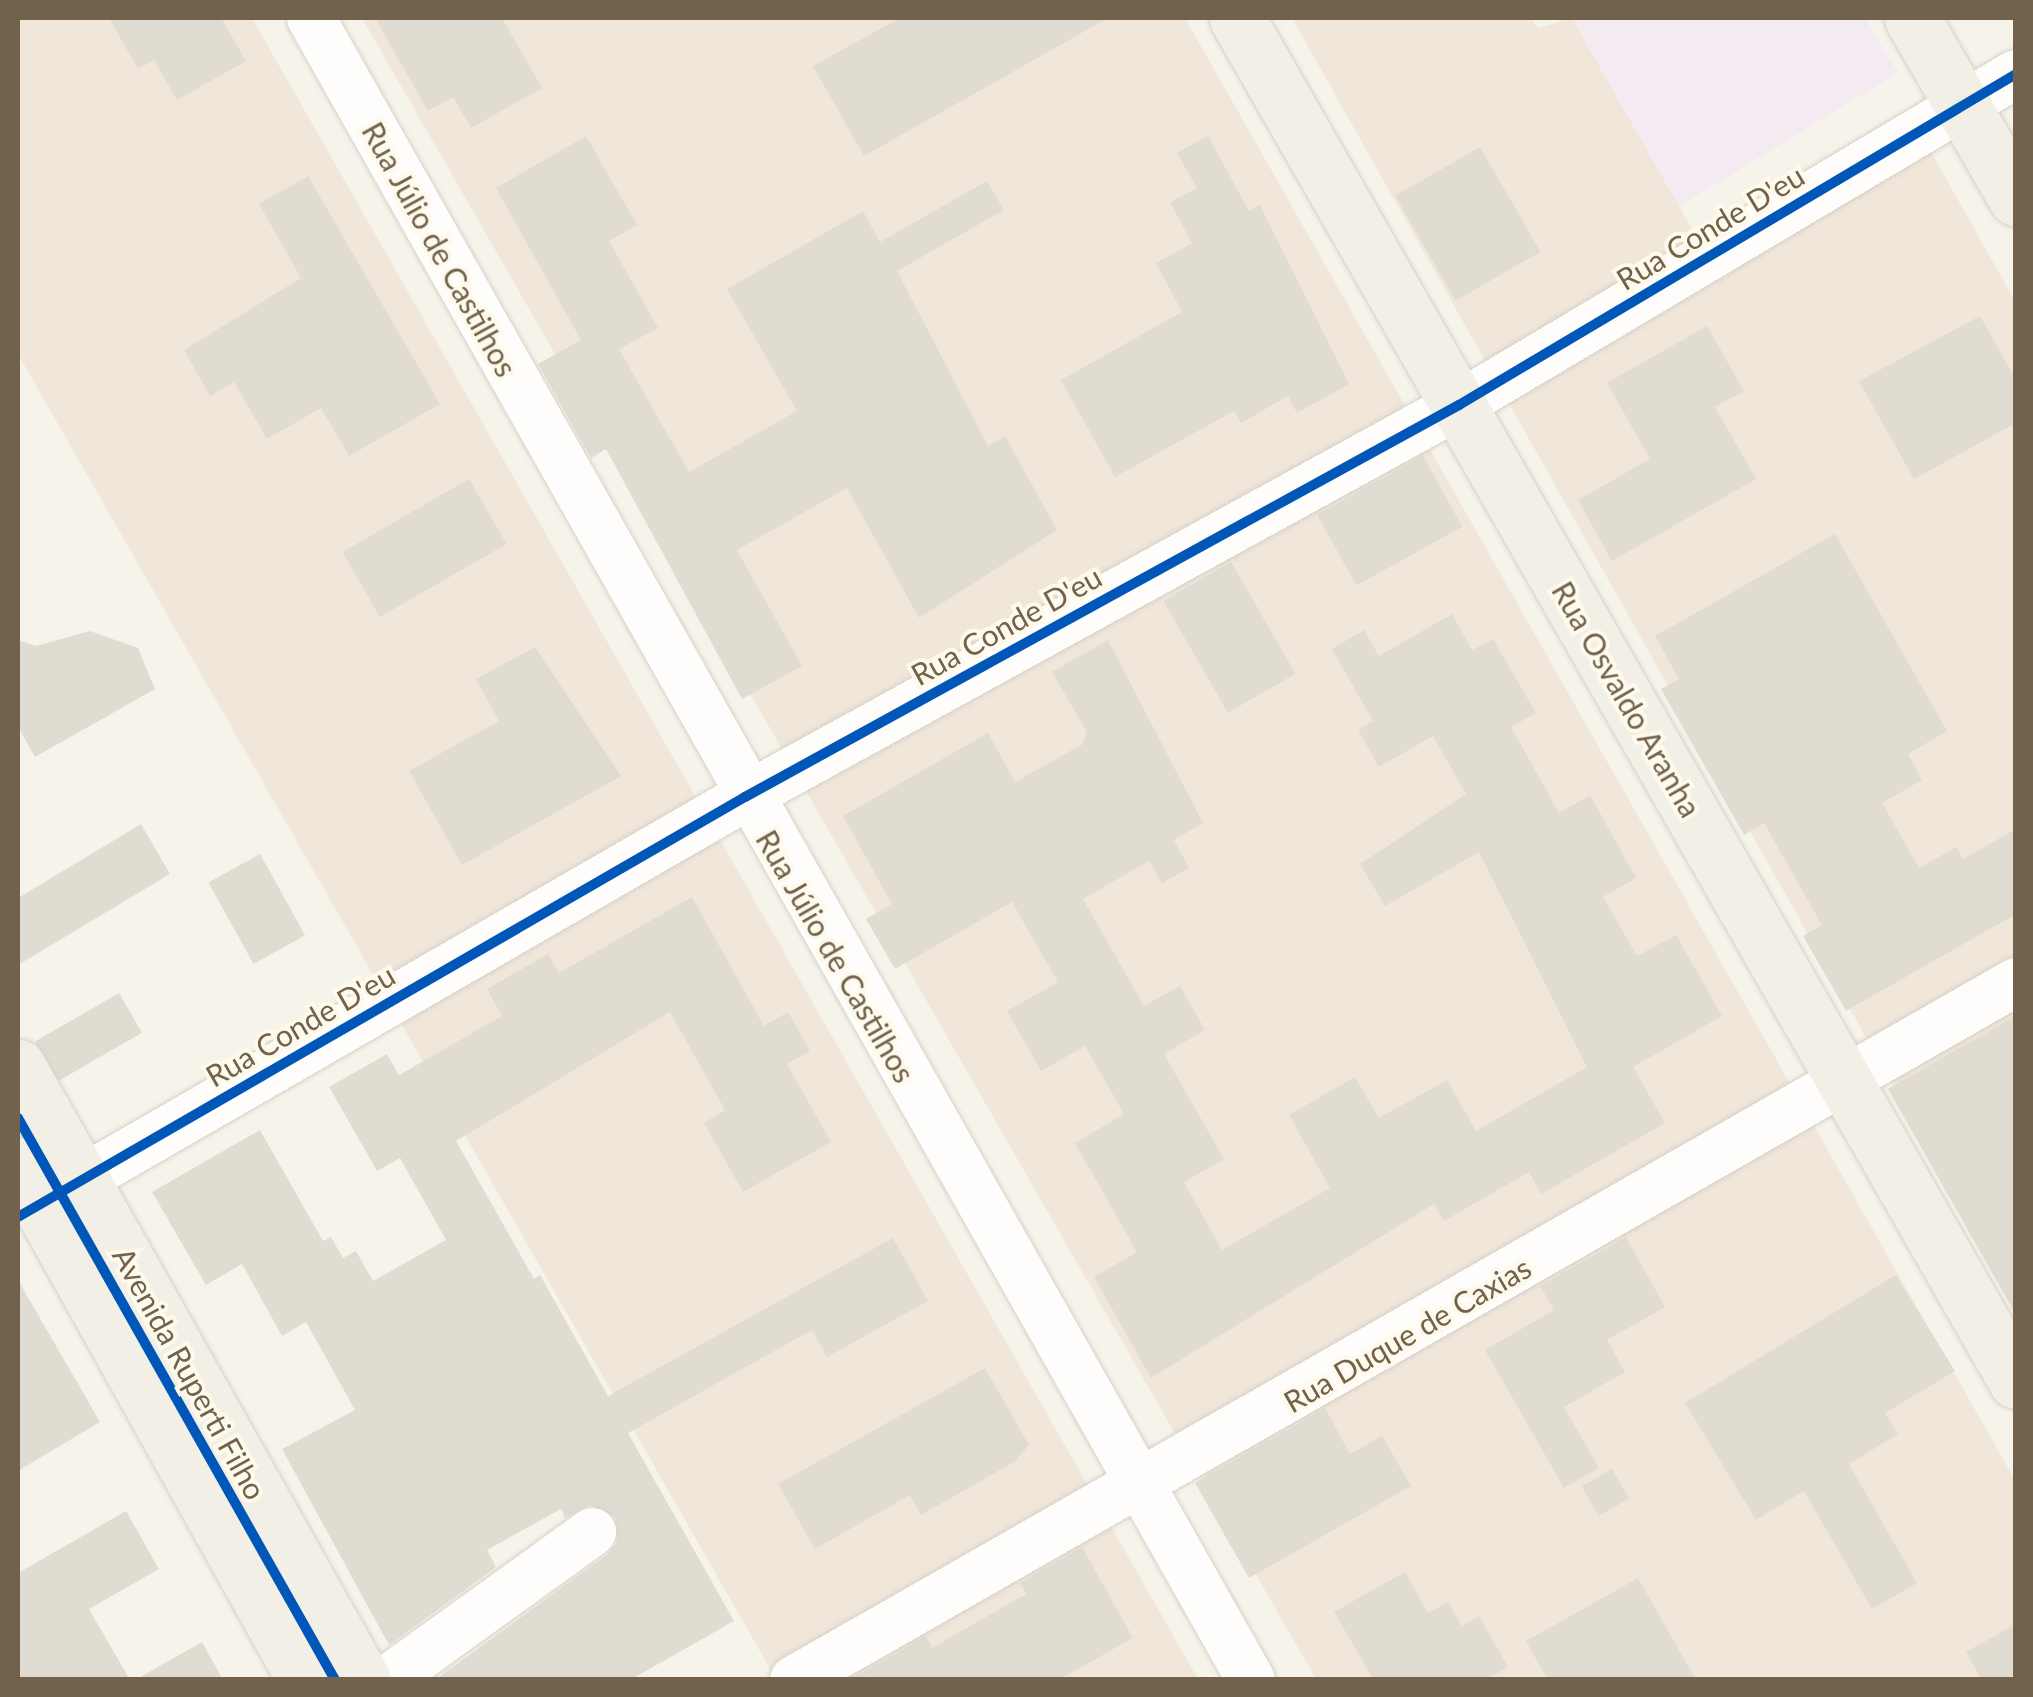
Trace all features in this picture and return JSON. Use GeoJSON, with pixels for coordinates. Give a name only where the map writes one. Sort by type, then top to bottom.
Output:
{"type":"FeatureCollection","features":[{"type":"Feature","properties":{"kind":"main road","name":"Rua Osvaldo Aranha"},"geometry":{"type":"LineString","coordinates":[[1237,18],[2016,1382]]}},
{"type":"Feature","properties":{"kind":"main road"},"geometry":{"type":"LineString","coordinates":[[1912,18],[2016,198]]}},
{"type":"Feature","properties":{"kind":"main road","name":"Avenida Ruperti Filho"},"geometry":{"type":"LineString","coordinates":[[18,1067],[39,1192],[305,1680]]}},
{"type":"Feature","properties":{"kind":"main road","name":"Avenida Ruperti Filho"},"geometry":{"type":"LineString","coordinates":[[39,1192],[363,1680]]}},
{"type":"Feature","properties":{"kind":"street","name":"Rua Júlio de Castilhos"},"geometry":{"type":"LineString","coordinates":[[311,18],[744,797],[1251,1680]]}},
{"type":"Feature","properties":{"kind":"street","name":"Rua Conde D'eu"},"geometry":{"type":"LineString","coordinates":[[39,1192],[744,797],[1459,405],[2016,74]]}},
{"type":"Feature","properties":{"kind":"street","name":"Rua Duque de Caxias"},"geometry":{"type":"LineString","coordinates":[[794,1680],[1141,1487],[2016,982]]}},
{"type":"Feature","properties":{"kind":"street"},"geometry":{"type":"LineString","coordinates":[[387,1680],[592,1532]]}},
{"type":"Feature","properties":{"kind":"shaded area"},"geometry":{"type":"Polygon","coordinates":[[[18,18],[252,18],[1198,1679],[776,1679],[18,354],[18,18]]]}},
{"type":"Feature","properties":{"kind":"shaded area"},"geometry":{"type":"Polygon","coordinates":[[[362,18],[1185,18],[2015,1480],[2015,1679],[1316,1679],[362,18]]]}},
{"type":"Feature","properties":{"kind":"shaded area"},"geometry":{"type":"Polygon","coordinates":[[[1292,18],[1531,18],[1538,28],[1572,18],[1720,278],[1930,150],[2015,301],[2015,1302],[1292,18]]]}},
{"type":"Feature","properties":{"kind":"shaded area"},"geometry":{"type":"Polygon","coordinates":[[[1572,18],[1865,18],[1898,73],[1679,206],[1572,18]]]}},
{"type":"Feature","properties":{"kind":"building"},"geometry":{"type":"Polygon","coordinates":[[[109,18],[221,18],[246,61],[177,100],[154,60],[138,69],[109,18]]]}},
{"type":"Feature","properties":{"kind":"building"},"geometry":{"type":"Polygon","coordinates":[[[375,18],[502,18],[542,88],[471,128],[453,97],[428,111],[375,18]]]}},
{"type":"Feature","properties":{"kind":"building"},"geometry":{"type":"Polygon","coordinates":[[[900,18],[1108,18],[864,156],[813,66],[900,18]]]}},
{"type":"Feature","properties":{"kind":"building"},"geometry":{"type":"Polygon","coordinates":[[[586,136],[637,225],[609,241],[658,328],[619,349],[689,472],[797,411],[727,289],[863,211],[880,242],[987,181],[1004,210],[897,271],[988,446],[1005,436],[1057,530],[919,618],[847,488],[737,550],[802,666],[742,699],[606,449],[591,458],[538,364],[581,340],[496,188],[586,136]]]}},
{"type":"Feature","properties":{"kind":"building"},"geometry":{"type":"Polygon","coordinates":[[[1208,136],[1249,211],[1260,205],[1349,384],[1297,413],[1288,396],[1241,423],[1234,411],[1115,477],[1061,380],[1182,312],[1156,263],[1192,243],[1170,202],[1197,188],[1177,153],[1208,136]]]}},
{"type":"Feature","properties":{"kind":"building"},"geometry":{"type":"Polygon","coordinates":[[[1480,147],[1540,252],[1456,301],[1395,196],[1480,147]]]}},
{"type":"Feature","properties":{"kind":"building"},"geometry":{"type":"Polygon","coordinates":[[[308,176],[440,404],[349,456],[321,408],[267,439],[234,382],[210,396],[184,350],[301,278],[259,204],[308,176]]]}},
{"type":"Feature","properties":{"kind":"building"},"geometry":{"type":"Polygon","coordinates":[[[1980,316],[2016,380],[2016,423],[1914,479],[1859,381],[1980,316]]]}},
{"type":"Feature","properties":{"kind":"building"},"geometry":{"type":"Polygon","coordinates":[[[1707,326],[1744,391],[1715,407],[1756,479],[1612,561],[1578,500],[1650,459],[1607,383],[1707,326]]]}},
{"type":"Feature","properties":{"kind":"building"},"geometry":{"type":"Polygon","coordinates":[[[1423,456],[1462,527],[1356,586],[1317,515],[1423,456]]]}},
{"type":"Feature","properties":{"kind":"building"},"geometry":{"type":"Polygon","coordinates":[[[469,479],[506,544],[380,617],[343,552],[469,479]]]}},
{"type":"Feature","properties":{"kind":"building"},"geometry":{"type":"Polygon","coordinates":[[[1835,534],[1947,731],[1908,754],[1922,780],[1882,803],[1919,868],[1956,847],[1963,859],[2016,829],[2016,914],[1846,1011],[1803,936],[1822,925],[1764,823],[1744,835],[1661,689],[1679,679],[1655,636],[1835,534]]]}},
{"type":"Feature","properties":{"kind":"building"},"geometry":{"type":"Polygon","coordinates":[[[1231,562],[1296,674],[1228,713],[1163,601],[1231,562]]]}},
{"type":"Feature","properties":{"kind":"building"},"geometry":{"type":"Polygon","coordinates":[[[1452,614],[1472,650],[1493,639],[1536,713],[1511,727],[1559,813],[1590,795],[1636,878],[1603,897],[1637,956],[1676,935],[1722,1016],[1633,1067],[1665,1123],[1541,1194],[1529,1172],[1444,1221],[1434,1204],[1151,1378],[1094,1277],[1137,1252],[1075,1143],[1124,1114],[1085,1046],[1041,1071],[1007,1011],[1058,982],[1012,902],[895,969],[866,919],[892,904],[843,816],[988,733],[1015,782],[1083,744],[1087,732],[1052,672],[1108,640],[1203,823],[1174,840],[1189,868],[1162,883],[1149,861],[1083,899],[1144,1006],[1180,986],[1205,1030],[1164,1054],[1224,1159],[1184,1182],[1222,1250],[1330,1188],[1289,1115],[1355,1077],[1379,1118],[1447,1080],[1476,1131],[1587,1067],[1479,852],[1385,906],[1360,864],[1466,794],[1433,736],[1379,767],[1358,730],[1373,721],[1332,649],[1364,630],[1379,656],[1452,614]]]}},
{"type":"Feature","properties":{"kind":"building"},"geometry":{"type":"Polygon","coordinates":[[[90,631],[138,648],[155,689],[35,757],[18,727],[18,640],[36,646],[90,631]]]}},
{"type":"Feature","properties":{"kind":"building"},"geometry":{"type":"Polygon","coordinates":[[[535,647],[621,776],[462,865],[409,771],[499,721],[476,679],[535,647]]]}},
{"type":"Feature","properties":{"kind":"building"},"geometry":{"type":"Polygon","coordinates":[[[141,824],[170,874],[18,965],[18,898],[141,824]]]}},
{"type":"Feature","properties":{"kind":"building"},"geometry":{"type":"Polygon","coordinates":[[[260,854],[305,935],[253,964],[208,883],[260,854]]]}},
{"type":"Feature","properties":{"kind":"building"},"geometry":{"type":"Polygon","coordinates":[[[692,897],[764,1026],[788,1012],[810,1051],[787,1064],[831,1142],[743,1192],[704,1123],[725,1110],[670,1012],[456,1141],[534,1279],[540,1275],[608,1396],[893,1238],[928,1301],[827,1357],[812,1330],[628,1433],[734,1621],[630,1680],[435,1680],[608,1554],[617,1542],[615,1517],[590,1505],[565,1518],[561,1509],[487,1550],[496,1567],[389,1645],[282,1449],[355,1410],[306,1322],[282,1336],[242,1264],[206,1285],[152,1192],[260,1130],[323,1241],[331,1237],[343,1258],[356,1251],[373,1281],[446,1240],[400,1158],[377,1171],[329,1087],[387,1054],[399,1075],[502,1016],[487,989],[548,954],[559,973],[692,897]]]}},
{"type":"Feature","properties":{"kind":"building"},"geometry":{"type":"Polygon","coordinates":[[[119,993],[142,1033],[58,1081],[35,1042],[119,993]]]}},
{"type":"Feature","properties":{"kind":"building"},"geometry":{"type":"Polygon","coordinates":[[[2016,1016],[2016,1315],[1888,1089],[2016,1016]]]}},
{"type":"Feature","properties":{"kind":"building"},"geometry":{"type":"Polygon","coordinates":[[[1626,1237],[1665,1307],[1607,1340],[1625,1372],[1564,1407],[1599,1468],[1564,1488],[1485,1350],[1554,1310],[1540,1286],[1626,1237]]]}},
{"type":"Feature","properties":{"kind":"building"},"geometry":{"type":"Polygon","coordinates":[[[1896,1275],[1955,1371],[1885,1413],[1898,1434],[1849,1464],[1917,1583],[1872,1609],[1804,1491],[1756,1520],[1685,1403],[1896,1275]]]}},
{"type":"Feature","properties":{"kind":"building"},"geometry":{"type":"Polygon","coordinates":[[[18,1280],[100,1422],[18,1471],[18,1280]]]}},
{"type":"Feature","properties":{"kind":"building"},"geometry":{"type":"Polygon","coordinates":[[[985,1368],[1029,1445],[1014,1462],[921,1515],[910,1495],[815,1549],[778,1484],[985,1368]]]}},
{"type":"Feature","properties":{"kind":"building"},"geometry":{"type":"Polygon","coordinates":[[[1325,1408],[1350,1454],[1382,1436],[1411,1486],[1249,1578],[1195,1483],[1325,1408]]]}},
{"type":"Feature","properties":{"kind":"building"},"geometry":{"type":"Polygon","coordinates":[[[1612,1469],[1629,1498],[1599,1516],[1582,1486],[1612,1469]]]}},
{"type":"Feature","properties":{"kind":"building"},"geometry":{"type":"Polygon","coordinates":[[[126,1511],[159,1569],[89,1609],[130,1680],[18,1680],[18,1573],[126,1511]]]}},
{"type":"Feature","properties":{"kind":"building"},"geometry":{"type":"Polygon","coordinates":[[[1082,1547],[1133,1638],[1058,1680],[850,1680],[926,1636],[932,1648],[1026,1594],[1020,1583],[1082,1547]]]}},
{"type":"Feature","properties":{"kind":"building"},"geometry":{"type":"Polygon","coordinates":[[[1405,1572],[1428,1613],[1448,1602],[1462,1626],[1479,1616],[1508,1667],[1485,1680],[1374,1680],[1334,1612],[1405,1572]]]}},
{"type":"Feature","properties":{"kind":"building"},"geometry":{"type":"Polygon","coordinates":[[[1638,1578],[1696,1680],[1548,1680],[1526,1641],[1638,1578]]]}},
{"type":"Feature","properties":{"kind":"building"},"geometry":{"type":"Polygon","coordinates":[[[2016,1624],[2016,1680],[1982,1680],[1966,1652],[2016,1624]]]}},
{"type":"Feature","properties":{"kind":"building"},"geometry":{"type":"Polygon","coordinates":[[[202,1642],[223,1680],[135,1680],[202,1642]]]}},
{"type":"Feature","properties":{"kind":"cycle path"},"geometry":{"type":"LineString","coordinates":[[18,1217],[745,797],[1459,405],[2016,74]]}},
{"type":"Feature","properties":{"kind":"cycle path"},"geometry":{"type":"LineString","coordinates":[[18,1118],[335,1680]]}}]}
